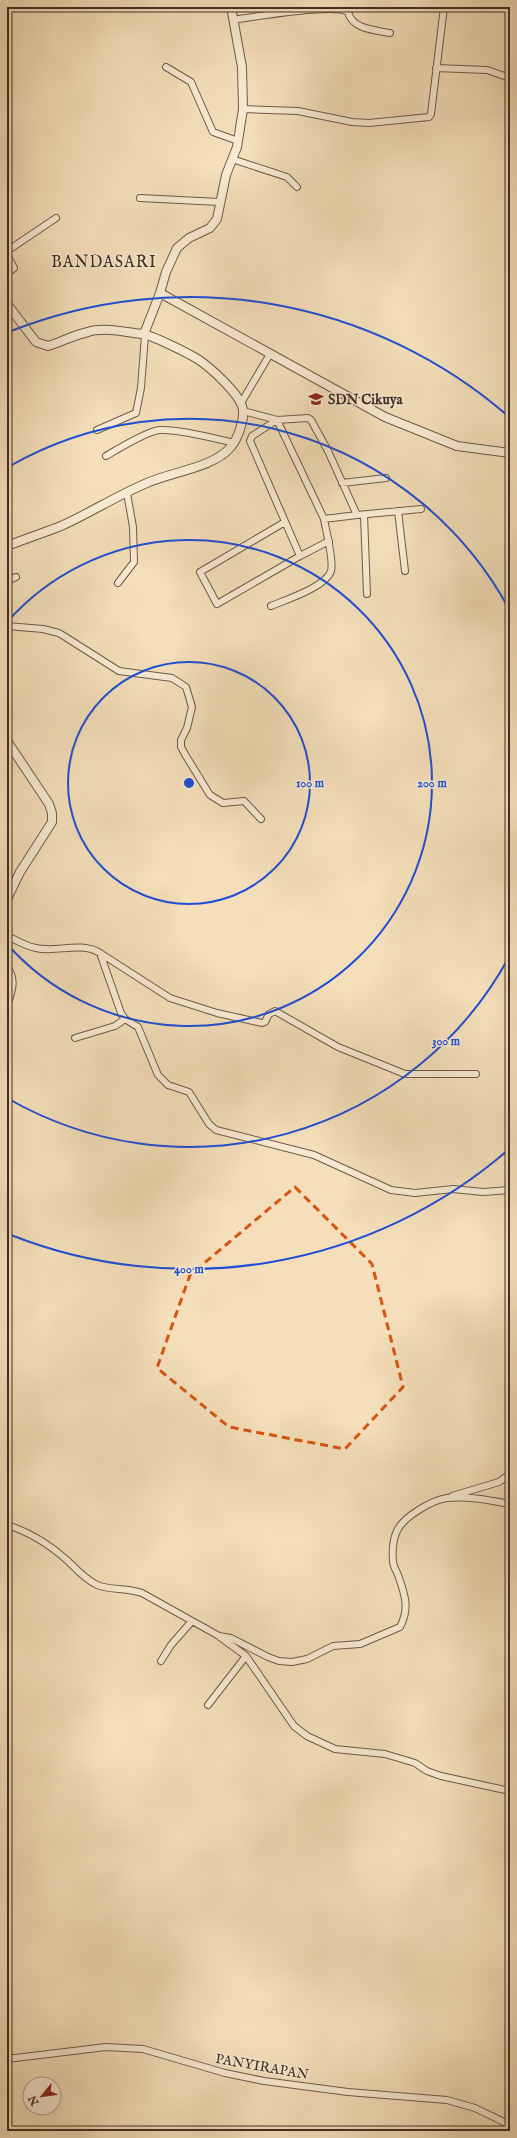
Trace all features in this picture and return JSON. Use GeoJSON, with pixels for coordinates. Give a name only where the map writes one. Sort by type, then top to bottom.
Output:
{"type":"FeatureCollection","features":[{"type":"Feature","properties":{"kind":"street"},"geometry":{"type":"LineString","coordinates":[[97,430],[136,413],[141,388],[144,334],[160,293],[166,272],[177,248],[189,238],[212,226],[217,219],[219,202],[238,141],[243,109],[242,67],[231,7]]}},
{"type":"Feature","properties":{"kind":"street"},"geometry":{"type":"LineString","coordinates":[[269,7],[270,15]]}},
{"type":"Feature","properties":{"kind":"street"},"geometry":{"type":"LineString","coordinates":[[243,109],[298,111],[352,122],[369,123],[427,118],[431,114],[444,7]]}},
{"type":"Feature","properties":{"kind":"street"},"geometry":{"type":"LineString","coordinates":[[233,20],[297,11],[344,10],[348,12],[350,20],[354,23],[370,30],[390,33]]}},
{"type":"Feature","properties":{"kind":"street"},"geometry":{"type":"LineString","coordinates":[[166,67],[191,82],[212,132],[238,141]]}},
{"type":"Feature","properties":{"kind":"street"},"geometry":{"type":"LineString","coordinates":[[436,68],[487,70],[510,78]]}},
{"type":"Feature","properties":{"kind":"street"},"geometry":{"type":"LineString","coordinates":[[232,159],[287,177],[297,187]]}},
{"type":"Feature","properties":{"kind":"street"},"geometry":{"type":"LineString","coordinates":[[140,198],[219,202]]}},
{"type":"Feature","properties":{"kind":"street"},"geometry":{"type":"LineString","coordinates":[[7,251],[56,218]]}},
{"type":"Feature","properties":{"kind":"street"},"geometry":{"type":"LineString","coordinates":[[7,255],[14,268],[7,274]]}},
{"type":"Feature","properties":{"kind":"street"},"geometry":{"type":"LineString","coordinates":[[160,293],[385,417],[438,440],[457,446],[510,453]]}},
{"type":"Feature","properties":{"kind":"street"},"geometry":{"type":"LineString","coordinates":[[7,304],[36,342],[48,346],[89,331],[144,334],[197,358],[207,366],[242,407],[277,420],[308,418],[311,420],[357,516]]}},
{"type":"Feature","properties":{"kind":"street"},"geometry":{"type":"LineString","coordinates":[[7,546],[61,526],[147,483],[206,462],[225,452],[234,443],[242,407],[270,354]]}},
{"type":"Feature","properties":{"kind":"street"},"geometry":{"type":"LineString","coordinates":[[271,606],[316,587],[328,576],[331,570],[329,541],[324,519],[277,420]]}},
{"type":"Feature","properties":{"kind":"street"},"geometry":{"type":"LineString","coordinates":[[277,420],[252,436],[250,441],[300,556]]}},
{"type":"Feature","properties":{"kind":"street"},"geometry":{"type":"LineString","coordinates":[[106,456],[137,439],[160,430],[201,435],[234,443]]}},
{"type":"Feature","properties":{"kind":"street"},"geometry":{"type":"LineString","coordinates":[[342,483],[386,478]]}},
{"type":"Feature","properties":{"kind":"street"},"geometry":{"type":"LineString","coordinates":[[118,583],[134,562],[133,527],[127,493]]}},
{"type":"Feature","properties":{"kind":"street"},"geometry":{"type":"LineString","coordinates":[[324,519],[421,509]]}},
{"type":"Feature","properties":{"kind":"street"},"geometry":{"type":"LineString","coordinates":[[398,511],[405,571]]}},
{"type":"Feature","properties":{"kind":"street"},"geometry":{"type":"LineString","coordinates":[[364,515],[367,594]]}},
{"type":"Feature","properties":{"kind":"street"},"geometry":{"type":"LineString","coordinates":[[285,522],[200,572],[217,604],[329,541]]}},
{"type":"Feature","properties":{"kind":"street"},"geometry":{"type":"LineString","coordinates":[[7,581],[16,577]]}},
{"type":"Feature","properties":{"kind":"street"},"geometry":{"type":"LineString","coordinates":[[7,626],[43,629],[59,633],[119,671],[172,678],[186,687],[192,707],[187,728],[182,740],[182,747],[186,756],[210,796],[223,803],[244,801],[261,819]]}},
{"type":"Feature","properties":{"kind":"street"},"geometry":{"type":"LineString","coordinates":[[7,741],[49,804],[52,813],[52,822],[20,872],[7,899]]}},
{"type":"Feature","properties":{"kind":"street"},"geometry":{"type":"LineString","coordinates":[[7,936],[36,949],[82,947],[93,949],[174,1000],[262,1024],[266,1022],[269,1014],[275,1011],[342,1049],[405,1074],[476,1074]]}},
{"type":"Feature","properties":{"kind":"street"},"geometry":{"type":"LineString","coordinates":[[100,953],[125,1019],[138,1027],[158,1075],[168,1085],[189,1092],[209,1124],[216,1130],[314,1155],[391,1190],[415,1193],[453,1189],[483,1192],[510,1190]]}},
{"type":"Feature","properties":{"kind":"street"},"geometry":{"type":"LineString","coordinates":[[7,969],[12,975],[12,980],[7,1002]]}},
{"type":"Feature","properties":{"kind":"street"},"geometry":{"type":"LineString","coordinates":[[75,1038],[115,1026],[125,1019]]}},
{"type":"Feature","properties":{"kind":"street"},"geometry":{"type":"LineString","coordinates":[[219,1636],[231,1638],[279,1661],[292,1662],[307,1659],[333,1646],[365,1642],[400,1627],[406,1616],[406,1606],[404,1594],[393,1561],[397,1531],[412,1515],[427,1506],[445,1498],[499,1482],[510,1474]]}},
{"type":"Feature","properties":{"kind":"street"},"geometry":{"type":"LineString","coordinates":[[445,1498],[478,1499],[510,1504]]}},
{"type":"Feature","properties":{"kind":"street"},"geometry":{"type":"LineString","coordinates":[[7,1524],[40,1540],[97,1586],[132,1589],[142,1593],[219,1636],[246,1656],[294,1726],[307,1736],[335,1749],[385,1754],[415,1763],[427,1771],[441,1776],[510,1791]]}},
{"type":"Feature","properties":{"kind":"street"},"geometry":{"type":"LineString","coordinates":[[160,1661],[171,1645],[192,1621]]}},
{"type":"Feature","properties":{"kind":"street"},"geometry":{"type":"LineString","coordinates":[[208,1705],[246,1656]]}},
{"type":"Feature","properties":{"kind":"street","name":"PANYIRAPAN"},"geometry":{"type":"LineString","coordinates":[[7,2059],[106,2047],[143,2049],[226,2073],[264,2081],[348,2092],[448,2100],[475,2108],[510,2125]]}},
{"type":"Feature","properties":{"kind":"highlighted area"},"geometry":{"type":"Polygon","coordinates":[[[295,1187],[372,1264],[403,1387],[345,1449],[229,1427],[157,1368],[190,1275],[295,1187]]]}},
{"type":"Feature","properties":{"kind":"place","name":"SDN Cikuya"},"geometry":{"type":"Point","coordinates":[316,399]}},
{"type":"Feature","properties":{"kind":"district","name":"BANDASARI"},"geometry":{"type":"Point","coordinates":[104,261]}}]}
